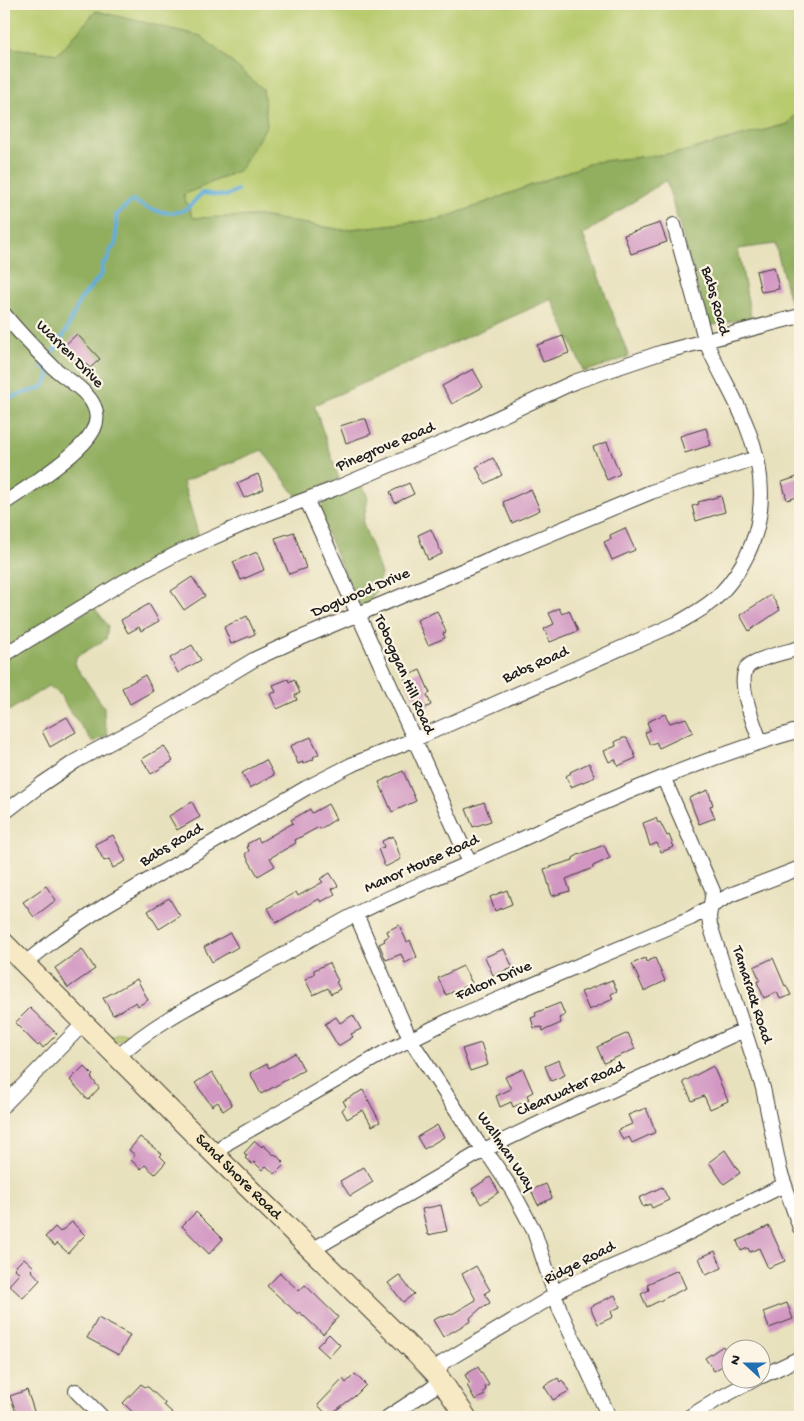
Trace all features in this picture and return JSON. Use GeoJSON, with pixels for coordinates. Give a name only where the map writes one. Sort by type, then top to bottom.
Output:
{"type":"FeatureCollection","features":[{"type":"Feature","properties":{"kind":"street","name":"Babs Road"},"geometry":{"type":"LineString","coordinates":[[24,964],[54,940],[106,905],[306,788],[351,765],[413,740],[678,623],[704,608],[721,594],[746,556],[756,532],[762,488],[748,428],[706,341],[674,226]]}},
{"type":"Feature","properties":{"kind":"street","name":"Warren Drive"},"geometry":{"type":"LineString","coordinates":[[4,314],[54,367],[90,400],[95,409],[96,418],[91,434],[77,450],[4,503]]}},
{"type":"Feature","properties":{"kind":"street","name":"Pinegrove Road"},"geometry":{"type":"LineString","coordinates":[[4,655],[123,582],[178,553],[264,515],[306,501],[463,434],[574,382],[663,352],[800,316]]}},
{"type":"Feature","properties":{"kind":"street","name":"Dogwood Drive"},"geometry":{"type":"LineString","coordinates":[[4,813],[76,761],[166,712],[255,659],[296,640],[651,492],[756,458]]}},
{"type":"Feature","properties":{"kind":"street","name":"Toboggan Hill Road"},"geometry":{"type":"LineString","coordinates":[[306,501],[470,863]]}},
{"type":"Feature","properties":{"kind":"street"},"geometry":{"type":"LineString","coordinates":[[760,741],[744,689],[744,673],[752,663],[800,648]]}},
{"type":"Feature","properties":{"kind":"street","name":"Manor House Road"},"geometry":{"type":"LineString","coordinates":[[118,1057],[131,1044],[185,1010],[356,914],[569,818],[760,741],[800,730]]}},
{"type":"Feature","properties":{"kind":"street","name":"Tamarack Road"},"geometry":{"type":"LineString","coordinates":[[664,779],[713,891],[709,917],[710,924],[763,1088],[784,1185],[800,1228]]}},
{"type":"Feature","properties":{"kind":"street","name":"Falcon Drive"},"geometry":{"type":"LineString","coordinates":[[215,1155],[235,1138],[410,1039],[517,990],[543,981],[691,918],[730,895],[800,868]]}},
{"type":"Feature","properties":{"kind":"street","name":"Wallman Way"},"geometry":{"type":"LineString","coordinates":[[356,914],[410,1039],[476,1140],[512,1190],[534,1231],[560,1310],[609,1417]]}},
{"type":"Feature","properties":{"kind":"street","name":"Sand Shore Road"},"geometry":{"type":"LineString","coordinates":[[4,943],[215,1155],[395,1331],[438,1376],[466,1417]]}},
{"type":"Feature","properties":{"kind":"street"},"geometry":{"type":"LineString","coordinates":[[4,1105],[83,1024]]}},
{"type":"Feature","properties":{"kind":"street","name":"Clearwater Road"},"geometry":{"type":"LineString","coordinates":[[312,1250],[484,1150],[744,1030]]}},
{"type":"Feature","properties":{"kind":"street","name":"Ridge Road"},"geometry":{"type":"LineString","coordinates":[[388,1417],[434,1387],[442,1363],[565,1287],[670,1242],[784,1185]]}},
{"type":"Feature","properties":{"kind":"street"},"geometry":{"type":"LineString","coordinates":[[772,1371],[800,1358]]}},
{"type":"Feature","properties":{"kind":"street"},"geometry":{"type":"LineString","coordinates":[[689,1417],[739,1388]]}},
{"type":"Feature","properties":{"kind":"street"},"geometry":{"type":"LineString","coordinates":[[76,1391],[102,1417]]}},
{"type":"Feature","properties":{"kind":"green space"},"geometry":{"type":"Polygon","coordinates":[[[4,4],[800,4],[800,108],[788,124],[678,153],[594,162],[441,219],[342,230],[259,216],[193,218],[183,195],[240,170],[96,11],[58,54],[4,47],[4,4]]]}},
{"type":"Feature","properties":{"kind":"green space"},"geometry":{"type":"Polygon","coordinates":[[[96,11],[201,36],[263,89],[267,125],[240,170],[183,195],[193,218],[259,216],[342,230],[441,219],[594,162],[678,153],[788,124],[800,108],[800,301],[791,305],[775,244],[738,249],[751,317],[709,326],[666,180],[583,235],[629,357],[584,372],[552,299],[314,405],[339,479],[297,497],[262,450],[183,482],[199,537],[4,648],[4,47],[58,54],[96,11]]]}},
{"type":"Feature","properties":{"kind":"green space"},"geometry":{"type":"Polygon","coordinates":[[[361,482],[368,498],[363,523],[381,574],[376,590],[367,607],[358,604],[320,517],[320,508],[326,500],[361,482]]]}},
{"type":"Feature","properties":{"kind":"green space"},"geometry":{"type":"Polygon","coordinates":[[[94,607],[108,626],[106,639],[76,657],[75,665],[104,707],[104,719],[108,735],[93,742],[59,693],[48,686],[4,714],[4,660],[94,607]]]}},
{"type":"Feature","properties":{"kind":"green space"},"geometry":{"type":"Polygon","coordinates":[[[121,1032],[128,1034],[129,1037],[115,1041],[109,1037],[121,1032]]]}},
{"type":"Feature","properties":{"kind":"building"},"geometry":{"type":"Polygon","coordinates":[[[660,223],[667,242],[631,254],[624,235],[660,223]]]}},
{"type":"Feature","properties":{"kind":"building"},"geometry":{"type":"Polygon","coordinates":[[[774,267],[779,289],[761,292],[756,271],[774,267]]]}},
{"type":"Feature","properties":{"kind":"building"},"geometry":{"type":"Polygon","coordinates":[[[77,334],[100,359],[90,368],[85,363],[82,366],[64,346],[77,334]]]}},
{"type":"Feature","properties":{"kind":"building"},"geometry":{"type":"Polygon","coordinates":[[[563,336],[569,353],[543,362],[537,345],[563,336]]]}},
{"type":"Feature","properties":{"kind":"building"},"geometry":{"type":"Polygon","coordinates":[[[473,369],[483,387],[452,404],[442,386],[473,369]]]}},
{"type":"Feature","properties":{"kind":"building"},"geometry":{"type":"Polygon","coordinates":[[[366,419],[371,434],[346,443],[340,426],[366,419]]]}},
{"type":"Feature","properties":{"kind":"building"},"geometry":{"type":"Polygon","coordinates":[[[706,428],[711,445],[685,453],[680,436],[706,428]]]}},
{"type":"Feature","properties":{"kind":"building"},"geometry":{"type":"Polygon","coordinates":[[[607,442],[620,474],[607,480],[593,447],[607,442]]]}},
{"type":"Feature","properties":{"kind":"building"},"geometry":{"type":"Polygon","coordinates":[[[493,458],[502,475],[485,484],[476,467],[493,458]]]}},
{"type":"Feature","properties":{"kind":"building"},"geometry":{"type":"Polygon","coordinates":[[[258,474],[264,489],[244,498],[237,483],[258,474]]]}},
{"type":"Feature","properties":{"kind":"building"},"geometry":{"type":"Polygon","coordinates":[[[800,476],[800,496],[787,500],[782,482],[800,476]]]}},
{"type":"Feature","properties":{"kind":"building"},"geometry":{"type":"Polygon","coordinates":[[[409,483],[414,494],[395,503],[390,492],[409,483]]]}},
{"type":"Feature","properties":{"kind":"building"},"geometry":{"type":"Polygon","coordinates":[[[531,489],[540,510],[512,523],[503,502],[531,489]]]}},
{"type":"Feature","properties":{"kind":"building"},"geometry":{"type":"Polygon","coordinates":[[[721,496],[725,512],[696,521],[692,506],[699,504],[698,502],[721,496]]]}},
{"type":"Feature","properties":{"kind":"building"},"geometry":{"type":"Polygon","coordinates":[[[625,528],[635,550],[612,560],[604,542],[611,539],[610,535],[625,528]]]}},
{"type":"Feature","properties":{"kind":"building"},"geometry":{"type":"Polygon","coordinates":[[[431,529],[442,554],[428,560],[418,535],[431,529]]]}},
{"type":"Feature","properties":{"kind":"building"},"geometry":{"type":"Polygon","coordinates":[[[294,532],[306,568],[289,574],[275,538],[294,532]]]}},
{"type":"Feature","properties":{"kind":"building"},"geometry":{"type":"Polygon","coordinates":[[[257,552],[264,570],[241,580],[233,562],[257,552]]]}},
{"type":"Feature","properties":{"kind":"building"},"geometry":{"type":"Polygon","coordinates":[[[192,577],[205,596],[184,610],[171,591],[192,577]]]}},
{"type":"Feature","properties":{"kind":"building"},"geometry":{"type":"Polygon","coordinates":[[[771,595],[780,610],[749,631],[740,615],[771,595]]]}},
{"type":"Feature","properties":{"kind":"building"},"geometry":{"type":"Polygon","coordinates":[[[149,604],[159,621],[141,631],[139,627],[128,633],[121,620],[149,604]]]}},
{"type":"Feature","properties":{"kind":"building"},"geometry":{"type":"Polygon","coordinates":[[[559,608],[562,614],[569,610],[578,631],[550,642],[544,629],[554,624],[549,613],[559,608]]]}},
{"type":"Feature","properties":{"kind":"building"},"geometry":{"type":"Polygon","coordinates":[[[437,611],[446,632],[443,633],[445,638],[428,645],[417,620],[437,611]]]}},
{"type":"Feature","properties":{"kind":"building"},"geometry":{"type":"Polygon","coordinates":[[[247,616],[255,634],[231,644],[224,627],[247,616]]]}},
{"type":"Feature","properties":{"kind":"building"},"geometry":{"type":"Polygon","coordinates":[[[192,645],[201,660],[178,673],[170,658],[192,645]]]}},
{"type":"Feature","properties":{"kind":"building"},"geometry":{"type":"Polygon","coordinates":[[[420,670],[430,693],[427,695],[431,705],[419,711],[404,677],[420,670]]]}},
{"type":"Feature","properties":{"kind":"building"},"geometry":{"type":"Polygon","coordinates":[[[145,675],[153,691],[130,704],[122,688],[145,675]]]}},
{"type":"Feature","properties":{"kind":"building"},"geometry":{"type":"Polygon","coordinates":[[[288,679],[289,682],[294,679],[300,693],[295,695],[297,700],[277,709],[270,694],[276,692],[273,685],[288,679]]]}},
{"type":"Feature","properties":{"kind":"building"},"geometry":{"type":"Polygon","coordinates":[[[665,714],[670,723],[686,718],[693,732],[659,748],[656,742],[650,745],[645,733],[650,730],[647,722],[665,714]]]}},
{"type":"Feature","properties":{"kind":"building"},"geometry":{"type":"Polygon","coordinates":[[[67,717],[76,732],[50,747],[42,731],[67,717]]]}},
{"type":"Feature","properties":{"kind":"building"},"geometry":{"type":"Polygon","coordinates":[[[311,737],[319,754],[313,757],[314,759],[298,764],[290,746],[311,737]]]}},
{"type":"Feature","properties":{"kind":"building"},"geometry":{"type":"Polygon","coordinates":[[[627,738],[636,758],[618,766],[615,759],[609,762],[604,751],[616,746],[615,742],[627,738]]]}},
{"type":"Feature","properties":{"kind":"building"},"geometry":{"type":"Polygon","coordinates":[[[164,746],[173,761],[151,774],[142,759],[164,746]]]}},
{"type":"Feature","properties":{"kind":"building"},"geometry":{"type":"Polygon","coordinates":[[[266,760],[274,775],[250,788],[242,773],[266,760]]]}},
{"type":"Feature","properties":{"kind":"building"},"geometry":{"type":"Polygon","coordinates":[[[589,763],[595,777],[571,787],[566,776],[570,772],[589,763]]]}},
{"type":"Feature","properties":{"kind":"building"},"geometry":{"type":"Polygon","coordinates":[[[403,771],[416,801],[392,812],[379,782],[403,771]]]}},
{"type":"Feature","properties":{"kind":"building"},"geometry":{"type":"Polygon","coordinates":[[[708,790],[713,805],[710,806],[715,818],[699,824],[689,798],[708,790]]]}},
{"type":"Feature","properties":{"kind":"building"},"geometry":{"type":"Polygon","coordinates":[[[192,802],[200,817],[177,830],[169,816],[192,802]]]}},
{"type":"Feature","properties":{"kind":"building"},"geometry":{"type":"Polygon","coordinates":[[[484,802],[491,821],[473,827],[466,809],[484,802]]]}},
{"type":"Feature","properties":{"kind":"building"},"geometry":{"type":"Polygon","coordinates":[[[328,804],[336,819],[320,829],[319,827],[295,840],[296,843],[270,858],[275,866],[258,876],[245,854],[249,851],[247,844],[258,838],[260,842],[293,823],[291,820],[310,809],[312,813],[328,804]]]}},
{"type":"Feature","properties":{"kind":"building"},"geometry":{"type":"Polygon","coordinates":[[[656,818],[667,836],[669,835],[674,847],[661,852],[657,843],[650,846],[643,823],[656,818]]]}},
{"type":"Feature","properties":{"kind":"building"},"geometry":{"type":"Polygon","coordinates":[[[113,835],[126,861],[113,868],[109,859],[104,861],[95,844],[113,835]]]}},
{"type":"Feature","properties":{"kind":"building"},"geometry":{"type":"Polygon","coordinates":[[[393,836],[401,859],[385,867],[378,849],[384,847],[382,841],[393,836]]]}},
{"type":"Feature","properties":{"kind":"building"},"geometry":{"type":"Polygon","coordinates":[[[604,845],[610,858],[593,866],[593,868],[566,879],[570,891],[552,896],[544,869],[573,860],[578,855],[604,845]]]}},
{"type":"Feature","properties":{"kind":"building"},"geometry":{"type":"Polygon","coordinates":[[[330,873],[338,886],[332,889],[335,894],[321,902],[319,899],[276,923],[268,908],[296,892],[298,896],[323,882],[320,879],[330,873]]]}},
{"type":"Feature","properties":{"kind":"building"},"geometry":{"type":"Polygon","coordinates":[[[46,886],[56,900],[34,917],[23,902],[46,886]]]}},
{"type":"Feature","properties":{"kind":"building"},"geometry":{"type":"Polygon","coordinates":[[[507,890],[512,904],[495,911],[490,897],[507,890]]]}},
{"type":"Feature","properties":{"kind":"building"},"geometry":{"type":"Polygon","coordinates":[[[169,898],[180,916],[159,929],[148,911],[169,898]]]}},
{"type":"Feature","properties":{"kind":"building"},"geometry":{"type":"Polygon","coordinates":[[[399,925],[407,942],[410,940],[417,957],[405,963],[401,954],[386,960],[379,944],[389,936],[387,931],[399,925]]]}},
{"type":"Feature","properties":{"kind":"building"},"geometry":{"type":"Polygon","coordinates":[[[230,933],[238,947],[212,962],[204,947],[230,933]]]}},
{"type":"Feature","properties":{"kind":"building"},"geometry":{"type":"Polygon","coordinates":[[[82,949],[95,969],[68,988],[55,968],[82,949]]]}},
{"type":"Feature","properties":{"kind":"building"},"geometry":{"type":"Polygon","coordinates":[[[504,949],[513,968],[493,975],[485,957],[504,949]]]}},
{"type":"Feature","properties":{"kind":"building"},"geometry":{"type":"Polygon","coordinates":[[[645,958],[646,962],[655,958],[665,981],[644,991],[632,964],[645,958]]]}},
{"type":"Feature","properties":{"kind":"building"},"geometry":{"type":"Polygon","coordinates":[[[773,958],[791,995],[780,999],[777,992],[764,998],[757,982],[760,980],[754,967],[773,958]]]}},
{"type":"Feature","properties":{"kind":"building"},"geometry":{"type":"Polygon","coordinates":[[[329,963],[340,989],[331,994],[328,988],[313,995],[305,979],[314,974],[314,970],[329,963]]]}},
{"type":"Feature","properties":{"kind":"building"},"geometry":{"type":"Polygon","coordinates":[[[463,966],[472,983],[446,995],[438,978],[463,966]]]}},
{"type":"Feature","properties":{"kind":"building"},"geometry":{"type":"Polygon","coordinates":[[[137,979],[148,1000],[138,1006],[136,1002],[113,1015],[103,998],[137,979]]]}},
{"type":"Feature","properties":{"kind":"building"},"geometry":{"type":"Polygon","coordinates":[[[612,980],[617,991],[611,994],[613,999],[589,1010],[581,992],[612,980]]]}},
{"type":"Feature","properties":{"kind":"building"},"geometry":{"type":"Polygon","coordinates":[[[560,1003],[565,1015],[559,1018],[561,1023],[543,1031],[542,1027],[534,1028],[531,1018],[536,1016],[535,1013],[560,1003]]]}},
{"type":"Feature","properties":{"kind":"building"},"geometry":{"type":"Polygon","coordinates":[[[30,1008],[57,1034],[43,1048],[40,1044],[38,1046],[15,1023],[30,1008]]]}},
{"type":"Feature","properties":{"kind":"building"},"geometry":{"type":"Polygon","coordinates":[[[353,1015],[361,1029],[351,1034],[353,1037],[338,1046],[325,1024],[336,1017],[340,1023],[353,1015]]]}},
{"type":"Feature","properties":{"kind":"building"},"geometry":{"type":"Polygon","coordinates":[[[628,1033],[635,1049],[604,1063],[597,1047],[628,1033]]]}},
{"type":"Feature","properties":{"kind":"building"},"geometry":{"type":"Polygon","coordinates":[[[481,1043],[488,1065],[470,1071],[462,1049],[481,1043]]]}},
{"type":"Feature","properties":{"kind":"building"},"geometry":{"type":"Polygon","coordinates":[[[295,1053],[304,1070],[261,1094],[250,1073],[267,1064],[269,1068],[295,1053]]]}},
{"type":"Feature","properties":{"kind":"building"},"geometry":{"type":"Polygon","coordinates":[[[559,1060],[565,1075],[551,1081],[545,1066],[559,1060]]]}},
{"type":"Feature","properties":{"kind":"building"},"geometry":{"type":"Polygon","coordinates":[[[84,1066],[93,1075],[91,1077],[99,1088],[88,1100],[70,1080],[84,1066]]]}},
{"type":"Feature","properties":{"kind":"building"},"geometry":{"type":"Polygon","coordinates":[[[713,1066],[728,1101],[710,1109],[704,1096],[692,1101],[683,1082],[713,1066]]]}},
{"type":"Feature","properties":{"kind":"building"},"geometry":{"type":"Polygon","coordinates":[[[523,1069],[533,1092],[527,1095],[529,1100],[513,1107],[511,1102],[500,1107],[496,1096],[511,1089],[505,1077],[523,1069]]]}},
{"type":"Feature","properties":{"kind":"building"},"geometry":{"type":"Polygon","coordinates":[[[212,1072],[232,1105],[223,1111],[218,1102],[212,1106],[195,1083],[212,1072]]]}},
{"type":"Feature","properties":{"kind":"building"},"geometry":{"type":"Polygon","coordinates":[[[363,1090],[380,1122],[372,1126],[363,1110],[347,1119],[342,1110],[346,1106],[343,1101],[363,1090]]]}},
{"type":"Feature","properties":{"kind":"building"},"geometry":{"type":"Polygon","coordinates":[[[646,1108],[656,1132],[632,1143],[629,1137],[623,1140],[618,1130],[632,1124],[628,1115],[646,1108]]]}},
{"type":"Feature","properties":{"kind":"building"},"geometry":{"type":"Polygon","coordinates":[[[437,1125],[444,1137],[424,1149],[417,1137],[437,1125]]]}},
{"type":"Feature","properties":{"kind":"building"},"geometry":{"type":"Polygon","coordinates":[[[140,1137],[162,1154],[160,1156],[166,1162],[155,1174],[145,1165],[141,1169],[131,1160],[135,1155],[129,1150],[140,1137]]]}},
{"type":"Feature","properties":{"kind":"building"},"geometry":{"type":"Polygon","coordinates":[[[255,1141],[275,1154],[285,1164],[275,1174],[266,1166],[262,1170],[254,1162],[252,1164],[245,1158],[247,1156],[244,1153],[255,1141]]]}},
{"type":"Feature","properties":{"kind":"building"},"geometry":{"type":"Polygon","coordinates":[[[725,1150],[740,1173],[724,1184],[709,1162],[725,1150]]]}},
{"type":"Feature","properties":{"kind":"building"},"geometry":{"type":"Polygon","coordinates":[[[364,1167],[373,1182],[350,1196],[340,1181],[364,1167]]]}},
{"type":"Feature","properties":{"kind":"building"},"geometry":{"type":"Polygon","coordinates":[[[490,1177],[499,1192],[481,1204],[472,1189],[490,1177]]]}},
{"type":"Feature","properties":{"kind":"building"},"geometry":{"type":"Polygon","coordinates":[[[546,1184],[552,1198],[538,1205],[531,1190],[546,1184]]]}},
{"type":"Feature","properties":{"kind":"building"},"geometry":{"type":"Polygon","coordinates":[[[662,1187],[669,1200],[652,1208],[650,1204],[643,1207],[639,1198],[662,1187]]]}},
{"type":"Feature","properties":{"kind":"building"},"geometry":{"type":"Polygon","coordinates":[[[441,1205],[447,1231],[428,1235],[422,1209],[441,1205]]]}},
{"type":"Feature","properties":{"kind":"building"},"geometry":{"type":"Polygon","coordinates":[[[196,1212],[223,1239],[209,1254],[182,1226],[196,1212]]]}},
{"type":"Feature","properties":{"kind":"building"},"geometry":{"type":"Polygon","coordinates":[[[72,1222],[85,1235],[68,1253],[57,1243],[55,1246],[45,1237],[55,1227],[60,1232],[72,1222]]]}},
{"type":"Feature","properties":{"kind":"building"},"geometry":{"type":"Polygon","coordinates":[[[769,1226],[785,1261],[768,1268],[759,1248],[750,1252],[748,1248],[741,1251],[737,1241],[769,1226]]]}},
{"type":"Feature","properties":{"kind":"building"},"geometry":{"type":"Polygon","coordinates":[[[715,1251],[722,1268],[706,1275],[699,1258],[715,1251]]]}},
{"type":"Feature","properties":{"kind":"building"},"geometry":{"type":"Polygon","coordinates":[[[24,1258],[34,1267],[31,1270],[40,1280],[23,1298],[9,1285],[20,1273],[14,1268],[24,1258]]]}},
{"type":"Feature","properties":{"kind":"building"},"geometry":{"type":"Polygon","coordinates":[[[476,1266],[490,1290],[485,1293],[490,1303],[470,1318],[471,1321],[443,1337],[433,1320],[454,1313],[476,1300],[462,1274],[476,1266]]]}},
{"type":"Feature","properties":{"kind":"building"},"geometry":{"type":"Polygon","coordinates":[[[678,1270],[686,1288],[647,1307],[641,1294],[649,1290],[647,1284],[678,1270]]]}},
{"type":"Feature","properties":{"kind":"building"},"geometry":{"type":"Polygon","coordinates":[[[280,1273],[299,1291],[305,1285],[338,1317],[323,1334],[267,1286],[280,1273]]]}},
{"type":"Feature","properties":{"kind":"building"},"geometry":{"type":"Polygon","coordinates":[[[399,1275],[414,1294],[403,1302],[388,1283],[399,1275]]]}},
{"type":"Feature","properties":{"kind":"building"},"geometry":{"type":"Polygon","coordinates":[[[615,1295],[620,1307],[611,1311],[613,1317],[598,1324],[590,1307],[615,1295]]]}},
{"type":"Feature","properties":{"kind":"building"},"geometry":{"type":"Polygon","coordinates":[[[787,1303],[793,1319],[769,1328],[763,1312],[787,1303]]]}},
{"type":"Feature","properties":{"kind":"building"},"geometry":{"type":"Polygon","coordinates":[[[98,1318],[130,1335],[119,1355],[87,1338],[98,1318]]]}},
{"type":"Feature","properties":{"kind":"building"},"geometry":{"type":"Polygon","coordinates":[[[329,1334],[340,1345],[329,1357],[317,1346],[329,1334]]]}},
{"type":"Feature","properties":{"kind":"building"},"geometry":{"type":"Polygon","coordinates":[[[722,1347],[722,1366],[714,1371],[705,1358],[722,1347]]]}},
{"type":"Feature","properties":{"kind":"building"},"geometry":{"type":"Polygon","coordinates":[[[478,1367],[489,1385],[485,1387],[486,1390],[483,1392],[485,1395],[475,1400],[467,1385],[470,1384],[465,1375],[478,1367]]]}},
{"type":"Feature","properties":{"kind":"building"},"geometry":{"type":"Polygon","coordinates":[[[355,1374],[366,1385],[355,1396],[328,1416],[318,1405],[343,1379],[346,1383],[355,1374]]]}},
{"type":"Feature","properties":{"kind":"building"},"geometry":{"type":"Polygon","coordinates":[[[558,1378],[560,1382],[562,1380],[569,1391],[553,1400],[544,1386],[558,1378]]]}},
{"type":"Feature","properties":{"kind":"building"},"geometry":{"type":"Polygon","coordinates":[[[141,1384],[148,1387],[177,1417],[138,1417],[123,1403],[141,1384]]]}},
{"type":"Feature","properties":{"kind":"building"},"geometry":{"type":"Polygon","coordinates":[[[27,1390],[36,1417],[18,1417],[10,1396],[27,1390]]]}},
{"type":"Feature","properties":{"kind":"waterway"},"geometry":{"type":"LineString","coordinates":[[54,351],[66,331],[80,300],[102,274],[102,265],[109,258],[109,252],[116,244],[116,215],[133,200],[150,209],[171,213],[186,209],[202,193],[226,196],[237,190]]}},
{"type":"Feature","properties":{"kind":"waterway"},"geometry":{"type":"LineString","coordinates":[[4,401],[37,390],[43,386],[50,373],[42,366]]}}]}
